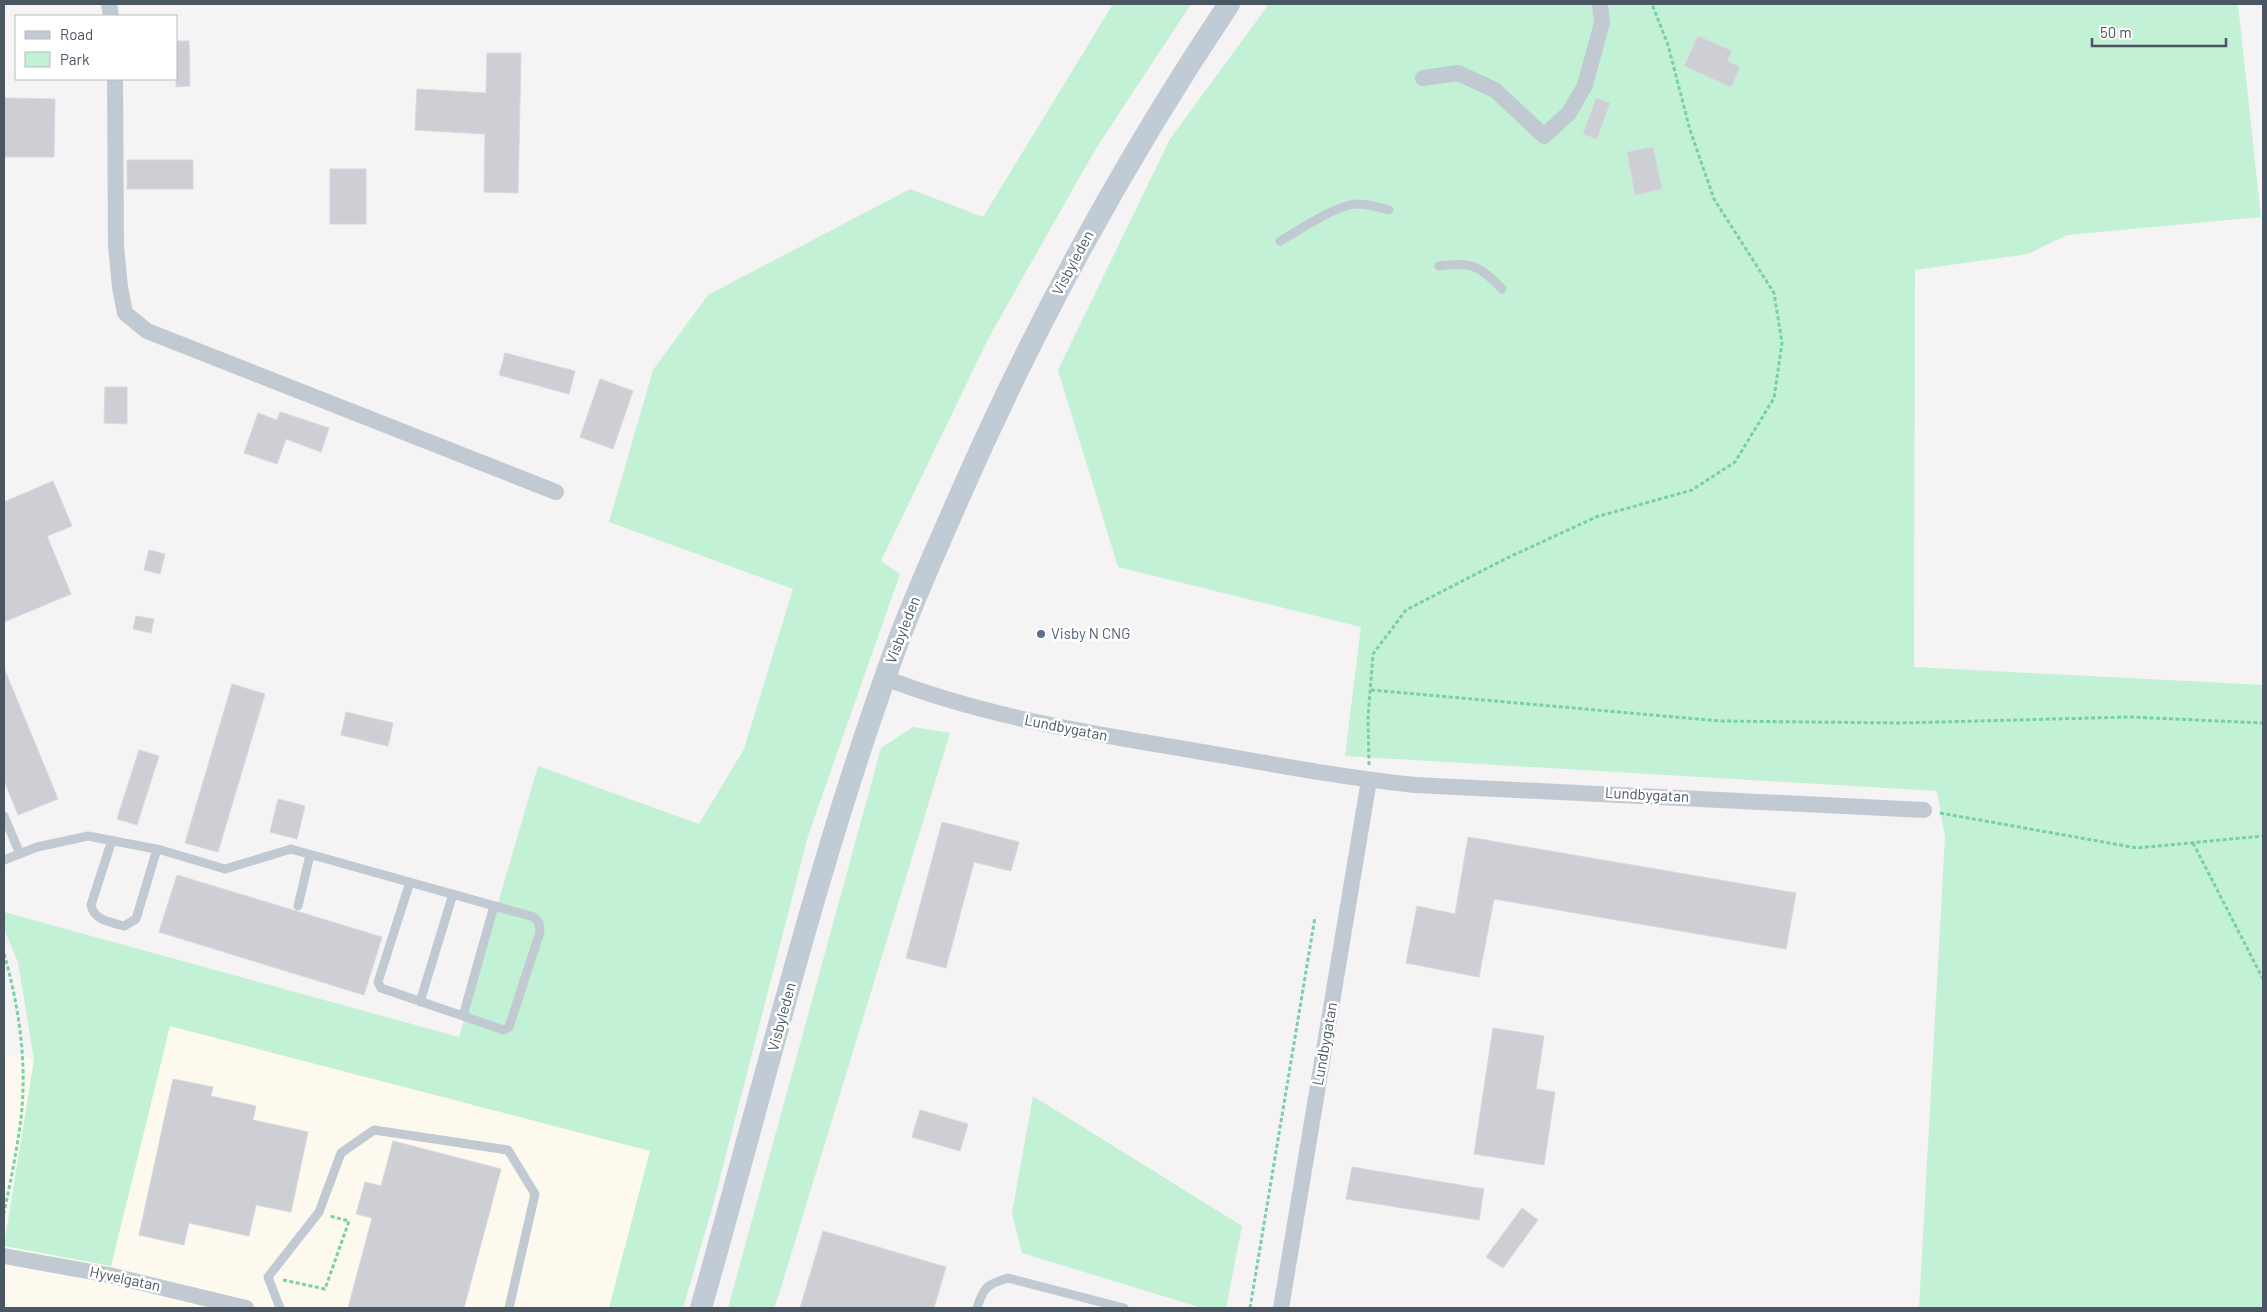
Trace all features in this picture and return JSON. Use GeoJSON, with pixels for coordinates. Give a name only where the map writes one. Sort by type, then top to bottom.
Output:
{"type":"FeatureCollection","features":[{"type":"Feature","properties":{"kind":"main road","name":"Visbyleden"},"geometry":{"type":"LineString","coordinates":[[701,1308],[832,840],[885,678],[928,568],[1006,394],[1062,282],[1126,167],[1229,4]]}},
{"type":"Feature","properties":{"kind":"street"},"geometry":{"type":"LineString","coordinates":[[1423,78],[1458,73],[1488,86],[1495,90],[1544,136],[1569,113],[1585,85],[1602,23],[1600,4]]}},
{"type":"Feature","properties":{"kind":"street"},"geometry":{"type":"LineString","coordinates":[[115,80],[116,246],[120,287],[126,313],[148,330],[556,492]]}},
{"type":"Feature","properties":{"kind":"street","name":"Lundbygatan"},"geometry":{"type":"LineString","coordinates":[[885,678],[930,694],[1002,715],[1117,738],[1369,780],[1415,785],[1924,810]]}},
{"type":"Feature","properties":{"kind":"street","name":"Lundbygatan"},"geometry":{"type":"LineString","coordinates":[[1281,1308],[1369,780]]}},
{"type":"Feature","properties":{"kind":"street","name":"Hyvelgatan"},"geometry":{"type":"LineString","coordinates":[[4,1256],[109,1275],[246,1308]]}},
{"type":"Feature","properties":{"kind":"lane"},"geometry":{"type":"LineString","coordinates":[[1280,241],[1351,205],[1365,204],[1389,210]]}},
{"type":"Feature","properties":{"kind":"lane"},"geometry":{"type":"LineString","coordinates":[[1439,266],[1456,263],[1472,264],[1484,270],[1502,288]]}},
{"type":"Feature","properties":{"kind":"lane"},"geometry":{"type":"LineString","coordinates":[[4,816],[20,854]]}},
{"type":"Feature","properties":{"kind":"lane"},"geometry":{"type":"LineString","coordinates":[[4,860],[36,847],[88,836],[157,849],[225,869],[291,849],[310,855],[410,882],[534,917],[539,923],[540,932],[509,1027],[504,1030],[380,988],[378,982],[410,882]]}},
{"type":"Feature","properties":{"kind":"lane"},"geometry":{"type":"LineString","coordinates":[[112,840],[91,905],[92,911],[97,918],[124,926],[136,919],[157,849]]}},
{"type":"Feature","properties":{"kind":"lane"},"geometry":{"type":"LineString","coordinates":[[298,906],[310,855]]}},
{"type":"Feature","properties":{"kind":"lane"},"geometry":{"type":"LineString","coordinates":[[420,1002],[453,894]]}},
{"type":"Feature","properties":{"kind":"lane"},"geometry":{"type":"LineString","coordinates":[[463,1016],[494,906]]}},
{"type":"Feature","properties":{"kind":"lane"},"geometry":{"type":"LineString","coordinates":[[280,1308],[268,1277],[319,1212],[341,1153],[374,1130],[508,1150],[535,1194],[509,1308]]}},
{"type":"Feature","properties":{"kind":"lane"},"geometry":{"type":"LineString","coordinates":[[977,1308],[982,1292],[992,1282],[1008,1278],[1124,1308]]}},
{"type":"Feature","properties":{"kind":"path"},"geometry":{"type":"LineString","coordinates":[[1369,780],[1370,690],[1373,654],[1406,610],[1505,558],[1596,518],[1692,490],[1734,462],[1774,398],[1782,343],[1774,293],[1714,199],[1690,130],[1668,45],[1652,4]]}},
{"type":"Feature","properties":{"kind":"path"},"geometry":{"type":"LineString","coordinates":[[1370,690],[1720,721],[1900,723],[2131,717],[2263,723]]}},
{"type":"Feature","properties":{"kind":"path"},"geometry":{"type":"LineString","coordinates":[[1924,810],[2137,848],[2263,836]]}},
{"type":"Feature","properties":{"kind":"path"},"geometry":{"type":"LineString","coordinates":[[2193,843],[2263,979]]}},
{"type":"Feature","properties":{"kind":"path"},"geometry":{"type":"LineString","coordinates":[[1250,1308],[1315,917]]}},
{"type":"Feature","properties":{"kind":"path"},"geometry":{"type":"LineString","coordinates":[[4,954],[15,997],[23,1073],[21,1125],[4,1213]]}},
{"type":"Feature","properties":{"kind":"path"},"geometry":{"type":"LineString","coordinates":[[268,1277],[325,1289],[349,1221],[319,1212]]}},
{"type":"Feature","properties":{"kind":"shaded area"},"geometry":{"type":"Polygon","coordinates":[[[170,1026],[650,1151],[609,1308],[4,1308],[4,1246],[111,1266],[170,1026]]]}},
{"type":"Feature","properties":{"kind":"shaded area"},"geometry":{"type":"Polygon","coordinates":[[[4,1054],[34,1060],[4,1236],[4,1054]]]}},
{"type":"Feature","properties":{"kind":"green space"},"geometry":{"type":"Polygon","coordinates":[[[1113,4],[1191,4],[1095,150],[988,339],[881,561],[900,574],[808,836],[713,1205],[683,1308],[609,1308],[650,1151],[170,1026],[111,1266],[4,1246],[34,1060],[18,962],[4,929],[4,912],[459,1037],[538,766],[699,824],[744,749],[793,589],[609,522],[653,370],[708,295],[910,189],[983,217],[1113,4]]]}},
{"type":"Feature","properties":{"kind":"green space"},"geometry":{"type":"Polygon","coordinates":[[[1269,4],[2238,4],[2261,217],[2067,235],[2028,254],[1915,270],[1914,667],[2263,685],[2263,1308],[1919,1308],[1945,837],[1937,791],[1345,756],[1361,627],[1118,567],[1058,370],[1170,139],[1269,4]]]}},
{"type":"Feature","properties":{"kind":"green space"},"geometry":{"type":"Polygon","coordinates":[[[913,727],[950,733],[779,1294],[774,1308],[728,1308],[881,748],[913,727]]]}},
{"type":"Feature","properties":{"kind":"green space"},"geometry":{"type":"Polygon","coordinates":[[[1033,1096],[1242,1226],[1226,1308],[1202,1308],[1022,1253],[1012,1213],[1033,1096]]]}},
{"type":"Feature","properties":{"kind":"building"},"geometry":{"type":"Polygon","coordinates":[[[1698,36],[1732,51],[1727,61],[1740,67],[1731,87],[1684,66],[1698,36]]]}},
{"type":"Feature","properties":{"kind":"building"},"geometry":{"type":"Polygon","coordinates":[[[178,41],[189,41],[190,86],[176,87],[176,80],[178,80],[178,41]]]}},
{"type":"Feature","properties":{"kind":"building"},"geometry":{"type":"Polygon","coordinates":[[[487,53],[521,53],[518,193],[484,192],[485,134],[415,130],[417,89],[486,93],[487,53]]]}},
{"type":"Feature","properties":{"kind":"building"},"geometry":{"type":"Polygon","coordinates":[[[4,98],[55,99],[54,157],[4,157],[4,98]]]}},
{"type":"Feature","properties":{"kind":"building"},"geometry":{"type":"Polygon","coordinates":[[[1596,98],[1610,103],[1597,139],[1583,134],[1596,98]]]}},
{"type":"Feature","properties":{"kind":"building"},"geometry":{"type":"Polygon","coordinates":[[[1653,147],[1662,189],[1635,195],[1627,152],[1653,147]]]}},
{"type":"Feature","properties":{"kind":"building"},"geometry":{"type":"Polygon","coordinates":[[[127,160],[193,160],[193,189],[127,189],[127,160]]]}},
{"type":"Feature","properties":{"kind":"building"},"geometry":{"type":"Polygon","coordinates":[[[330,169],[366,169],[366,224],[330,224],[330,169]]]}},
{"type":"Feature","properties":{"kind":"building"},"geometry":{"type":"Polygon","coordinates":[[[505,353],[575,371],[569,394],[499,375],[505,353]]]}},
{"type":"Feature","properties":{"kind":"building"},"geometry":{"type":"Polygon","coordinates":[[[600,379],[633,391],[613,449],[580,437],[600,379]]]}},
{"type":"Feature","properties":{"kind":"building"},"geometry":{"type":"Polygon","coordinates":[[[105,387],[127,387],[127,424],[104,423],[105,387]]]}},
{"type":"Feature","properties":{"kind":"building"},"geometry":{"type":"Polygon","coordinates":[[[280,412],[329,428],[321,452],[286,439],[277,464],[244,453],[258,413],[277,420],[280,412]]]}},
{"type":"Feature","properties":{"kind":"building"},"geometry":{"type":"Polygon","coordinates":[[[53,481],[72,526],[47,536],[71,594],[4,622],[4,502],[53,481]]]}},
{"type":"Feature","properties":{"kind":"building"},"geometry":{"type":"Polygon","coordinates":[[[149,550],[165,554],[160,574],[144,570],[149,550]]]}},
{"type":"Feature","properties":{"kind":"building"},"geometry":{"type":"Polygon","coordinates":[[[136,616],[154,619],[151,633],[133,629],[136,616]]]}},
{"type":"Feature","properties":{"kind":"building"},"geometry":{"type":"Polygon","coordinates":[[[4,668],[58,799],[18,815],[4,780],[4,668]]]}},
{"type":"Feature","properties":{"kind":"building"},"geometry":{"type":"Polygon","coordinates":[[[232,684],[265,694],[218,852],[185,843],[232,684]]]}},
{"type":"Feature","properties":{"kind":"building"},"geometry":{"type":"Polygon","coordinates":[[[346,712],[393,723],[388,746],[341,735],[346,712]]]}},
{"type":"Feature","properties":{"kind":"building"},"geometry":{"type":"Polygon","coordinates":[[[139,750],[159,756],[137,825],[117,819],[139,750]]]}},
{"type":"Feature","properties":{"kind":"building"},"geometry":{"type":"Polygon","coordinates":[[[278,799],[305,806],[297,839],[270,832],[278,799]]]}},
{"type":"Feature","properties":{"kind":"building"},"geometry":{"type":"Polygon","coordinates":[[[942,822],[1019,842],[1011,871],[974,862],[946,968],[906,958],[942,822]]]}},
{"type":"Feature","properties":{"kind":"building"},"geometry":{"type":"Polygon","coordinates":[[[1468,837],[1796,893],[1786,949],[1494,899],[1479,977],[1406,963],[1417,906],[1455,914],[1468,837]]]}},
{"type":"Feature","properties":{"kind":"building"},"geometry":{"type":"Polygon","coordinates":[[[177,875],[382,937],[364,995],[159,932],[177,875]]]}},
{"type":"Feature","properties":{"kind":"building"},"geometry":{"type":"Polygon","coordinates":[[[1493,1028],[1544,1036],[1536,1089],[1555,1092],[1544,1165],[1474,1154],[1493,1028]]]}},
{"type":"Feature","properties":{"kind":"building"},"geometry":{"type":"Polygon","coordinates":[[[173,1079],[213,1087],[211,1096],[256,1106],[253,1120],[308,1132],[291,1212],[256,1205],[249,1236],[189,1223],[184,1245],[139,1235],[173,1079]]]}},
{"type":"Feature","properties":{"kind":"building"},"geometry":{"type":"Polygon","coordinates":[[[920,1110],[968,1124],[960,1151],[912,1137],[920,1110]]]}},
{"type":"Feature","properties":{"kind":"building"},"geometry":{"type":"Polygon","coordinates":[[[393,1141],[501,1169],[464,1308],[348,1308],[372,1218],[356,1214],[365,1182],[381,1186],[393,1141]]]}},
{"type":"Feature","properties":{"kind":"building"},"geometry":{"type":"Polygon","coordinates":[[[1352,1167],[1484,1189],[1479,1220],[1346,1199],[1352,1167]]]}},
{"type":"Feature","properties":{"kind":"building"},"geometry":{"type":"Polygon","coordinates":[[[1522,1208],[1538,1220],[1503,1268],[1486,1257],[1522,1208]]]}},
{"type":"Feature","properties":{"kind":"building"},"geometry":{"type":"Polygon","coordinates":[[[823,1231],[946,1267],[934,1308],[800,1308],[823,1231]]]}},
{"type":"Feature","properties":{"kind":"place","name":"Visby N CNG"},"geometry":{"type":"Point","coordinates":[1041,634]}}]}
